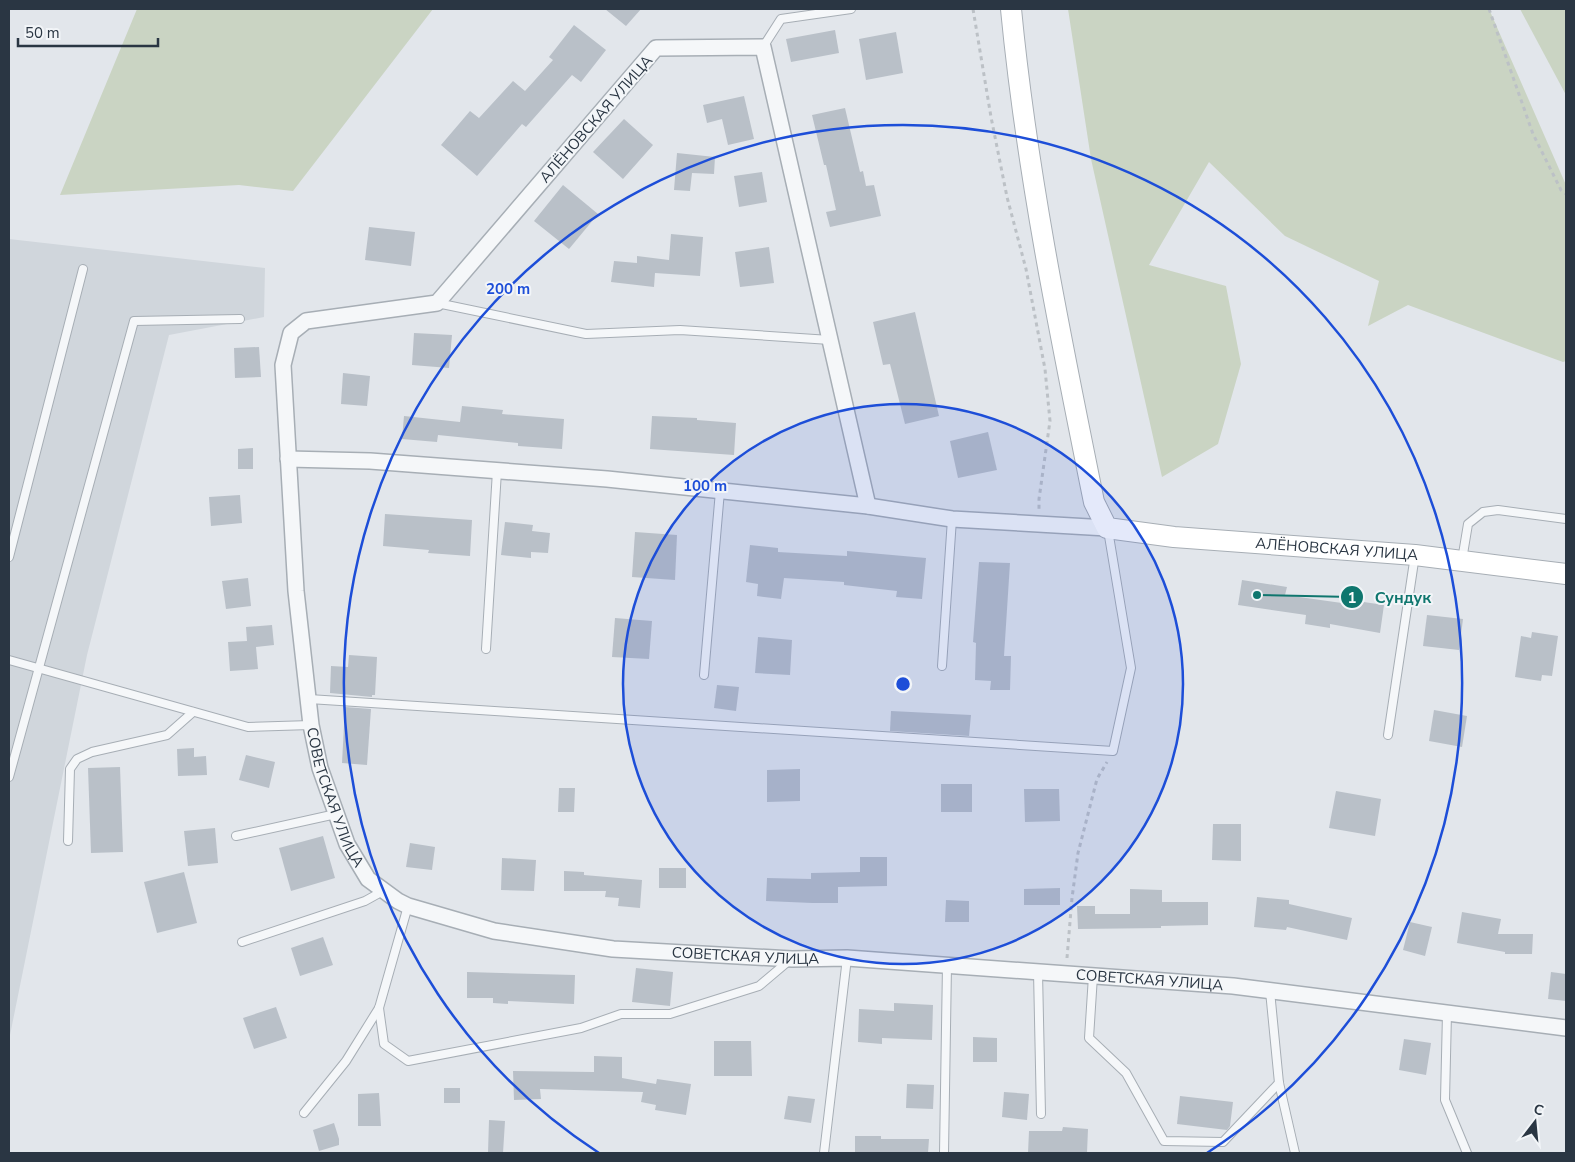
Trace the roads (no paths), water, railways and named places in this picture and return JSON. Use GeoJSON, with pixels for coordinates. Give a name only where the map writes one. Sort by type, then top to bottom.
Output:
{"type":"FeatureCollection","features":[{"type":"Feature","properties":{"kind":"street"},"geometry":{"type":"LineString","coordinates":[[1012,9],[1017,60],[1038,211],[1054,305],[1094,502],[1107,528]]}},
{"type":"Feature","properties":{"kind":"street","name":"АЛЁНОВСКАЯ УЛИЦА"},"geometry":{"type":"LineString","coordinates":[[437,303],[656,48],[763,47]]}},
{"type":"Feature","properties":{"kind":"street"},"geometry":{"type":"LineString","coordinates":[[763,47],[868,506]]}},
{"type":"Feature","properties":{"kind":"street"},"geometry":{"type":"LineString","coordinates":[[437,303],[306,321],[291,333],[283,365],[288,459],[370,461],[607,479],[868,506],[952,519],[1107,528]]}},
{"type":"Feature","properties":{"kind":"street","name":"СОВЕТСКАЯ УЛИЦА"},"geometry":{"type":"LineString","coordinates":[[288,459],[296,591],[311,724],[320,768],[347,844],[368,879],[383,891],[408,906],[494,931],[604,947],[792,959],[847,958],[1233,986],[1566,1028]]}},
{"type":"Feature","properties":{"kind":"street","name":"АЛЁНОВСКАЯ УЛИЦА"},"geometry":{"type":"LineString","coordinates":[[1107,528],[1174,538],[1415,555],[1566,574]]}},
{"type":"Feature","properties":{"kind":"lane"},"geometry":{"type":"LineString","coordinates":[[763,47],[781,18],[851,9]]}},
{"type":"Feature","properties":{"kind":"lane"},"geometry":{"type":"LineString","coordinates":[[9,556],[83,269]]}},
{"type":"Feature","properties":{"kind":"lane"},"geometry":{"type":"LineString","coordinates":[[437,303],[586,334],[680,330],[830,340]]}},
{"type":"Feature","properties":{"kind":"lane"},"geometry":{"type":"LineString","coordinates":[[9,777],[134,321],[240,319]]}},
{"type":"Feature","properties":{"kind":"lane"},"geometry":{"type":"LineString","coordinates":[[486,649],[497,471]]}},
{"type":"Feature","properties":{"kind":"lane"},"geometry":{"type":"LineString","coordinates":[[704,675],[720,491]]}},
{"type":"Feature","properties":{"kind":"lane"},"geometry":{"type":"LineString","coordinates":[[1462,560],[1468,524],[1483,512],[1498,510],[1566,518]]}},
{"type":"Feature","properties":{"kind":"lane"},"geometry":{"type":"LineString","coordinates":[[942,666],[952,519]]}},
{"type":"Feature","properties":{"kind":"lane"},"geometry":{"type":"LineString","coordinates":[[309,699],[1113,751],[1131,668],[1107,528]]}},
{"type":"Feature","properties":{"kind":"lane"},"geometry":{"type":"LineString","coordinates":[[1388,735],[1415,555]]}},
{"type":"Feature","properties":{"kind":"lane"},"geometry":{"type":"LineString","coordinates":[[9,660],[248,727],[311,724]]}},
{"type":"Feature","properties":{"kind":"lane"},"geometry":{"type":"LineString","coordinates":[[68,840],[70,769],[77,759],[92,752],[166,736],[193,712]]}},
{"type":"Feature","properties":{"kind":"lane"},"geometry":{"type":"LineString","coordinates":[[236,836],[336,814]]}},
{"type":"Feature","properties":{"kind":"lane"},"geometry":{"type":"LineString","coordinates":[[242,942],[365,901],[383,891]]}},
{"type":"Feature","properties":{"kind":"lane"},"geometry":{"type":"LineString","coordinates":[[304,1113],[346,1061],[379,1008],[408,906]]}},
{"type":"Feature","properties":{"kind":"lane"},"geometry":{"type":"LineString","coordinates":[[824,1153],[847,958]]}},
{"type":"Feature","properties":{"kind":"lane"},"geometry":{"type":"LineString","coordinates":[[379,1008],[384,1044],[408,1061],[581,1028],[621,1014],[670,1014],[759,986],[792,959]]}},
{"type":"Feature","properties":{"kind":"lane"},"geometry":{"type":"LineString","coordinates":[[944,1153],[947,965]]}},
{"type":"Feature","properties":{"kind":"lane"},"geometry":{"type":"LineString","coordinates":[[1038,972],[1041,1114]]}},
{"type":"Feature","properties":{"kind":"lane"},"geometry":{"type":"LineString","coordinates":[[1093,976],[1088,1038],[1126,1073],[1164,1140],[1222,1142],[1279,1083]]}},
{"type":"Feature","properties":{"kind":"lane"},"geometry":{"type":"LineString","coordinates":[[1270,991],[1279,1083],[1295,1153]]}},
{"type":"Feature","properties":{"kind":"lane"},"geometry":{"type":"LineString","coordinates":[[1447,1013],[1445,1100],[1467,1153]]}},
{"type":"Feature","properties":{"kind":"place","name":"Сундук"},"geometry":{"type":"Point","coordinates":[1257,595]}}]}
